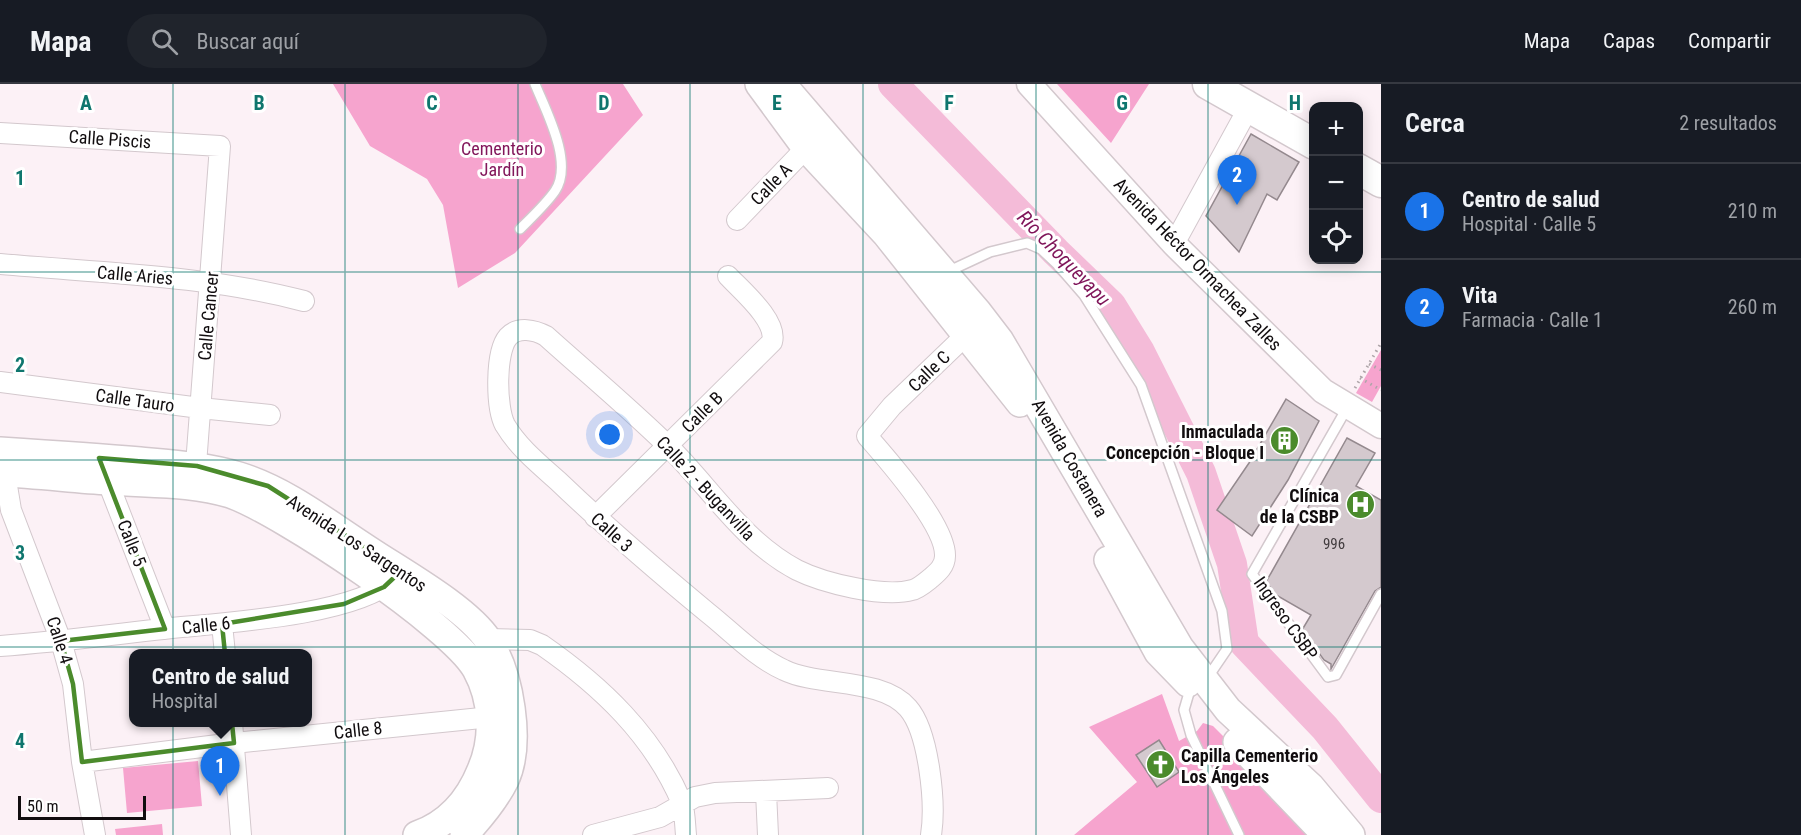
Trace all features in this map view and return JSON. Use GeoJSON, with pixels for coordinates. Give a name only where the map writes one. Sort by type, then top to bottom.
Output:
{"type":"FeatureCollection","features":[{"type":"Feature","properties":{"kind":"main road","name":"Avenida Costanera"},"geometry":{"type":"LineString","coordinates":[[759,84],[806,148],[886,234],[1016,395],[1158,652],[1228,710],[1311,787],[1351,835]]}},
{"type":"Feature","properties":{"kind":"main road","name":"Avenida Costanera"},"geometry":{"type":"LineString","coordinates":[[782,84],[945,273],[1000,341],[1179,648],[1197,684],[1243,748],[1326,835]]}},
{"type":"Feature","properties":{"kind":"main road"},"geometry":{"type":"LineString","coordinates":[[1208,84],[1309,141]]}},
{"type":"Feature","properties":{"kind":"main road"},"geometry":{"type":"LineString","coordinates":[[1363,171],[1381,182]]}},
{"type":"Feature","properties":{"kind":"main road","name":"Avenida Los Sargentos"},"geometry":{"type":"LineString","coordinates":[[2,462],[195,476],[237,475],[268,486],[393,579],[472,622],[488,639],[502,670],[511,707],[512,743],[506,778],[488,807],[465,835]]}},
{"type":"Feature","properties":{"kind":"main road","name":"Avenida Los Sargentos"},"geometry":{"type":"LineString","coordinates":[[393,579],[460,647],[479,676],[491,717],[486,759],[473,790],[458,809],[431,830],[417,835]]}},
{"type":"Feature","properties":{"kind":"street","name":"Avenida Héctor Ormachea Zalles"},"geometry":{"type":"LineString","coordinates":[[1029,84],[1174,244],[1323,391],[1347,408],[1381,426]]}},
{"type":"Feature","properties":{"kind":"street"},"geometry":{"type":"LineString","coordinates":[[1174,244],[1249,107]]}},
{"type":"Feature","properties":{"kind":"street","name":"Calle Piscis"},"geometry":{"type":"LineString","coordinates":[[0,134],[220,146]]}},
{"type":"Feature","properties":{"kind":"street","name":"Calle Cancer"},"geometry":{"type":"LineString","coordinates":[[195,476],[220,146]]}},
{"type":"Feature","properties":{"kind":"street","name":"Calle A"},"geometry":{"type":"LineString","coordinates":[[737,220],[806,148]]}},
{"type":"Feature","properties":{"kind":"street","name":"Calle Aries"},"geometry":{"type":"LineString","coordinates":[[0,264],[211,282],[257,288],[303,300]]}},
{"type":"Feature","properties":{"kind":"street","name":"Calle B"},"geometry":{"type":"LineString","coordinates":[[595,517],[769,346],[773,338],[773,328],[728,276]]}},
{"type":"Feature","properties":{"kind":"street","name":"Calle 2 - Buganvilla"},"geometry":{"type":"LineString","coordinates":[[508,337],[526,330],[546,336],[668,446],[712,497],[759,544],[797,570],[833,584],[868,590],[913,590],[930,579]]}},
{"type":"Feature","properties":{"kind":"street","name":"Calle C"},"geometry":{"type":"LineString","coordinates":[[930,579],[941,570],[945,556],[940,538],[909,483],[867,436],[892,406],[966,335]]}},
{"type":"Feature","properties":{"kind":"street","name":"Calle 3"},"geometry":{"type":"LineString","coordinates":[[508,337],[502,350],[498,404],[504,422],[514,440],[595,517],[761,657],[784,671],[875,690],[896,698],[908,708],[921,731],[926,753],[933,822],[931,835]]}},
{"type":"Feature","properties":{"kind":"street","name":"Calle Tauro"},"geometry":{"type":"LineString","coordinates":[[0,382],[270,415]]}},
{"type":"Feature","properties":{"kind":"street","name":"Calle 4"},"geometry":{"type":"LineString","coordinates":[[2,462],[11,510],[61,641],[74,684],[82,762],[95,835]]}},
{"type":"Feature","properties":{"kind":"street","name":"Calle 5"},"geometry":{"type":"LineString","coordinates":[[103,469],[165,628]]}},
{"type":"Feature","properties":{"kind":"street","name":"Calle 6"},"geometry":{"type":"LineString","coordinates":[[0,646],[222,624],[344,604],[393,579]]}},
{"type":"Feature","properties":{"kind":"street"},"geometry":{"type":"LineString","coordinates":[[222,624],[224,649]]}},
{"type":"Feature","properties":{"kind":"street"},"geometry":{"type":"LineString","coordinates":[[488,639],[530,640],[542,645],[605,693],[631,719],[655,754],[682,804],[686,835]]}},
{"type":"Feature","properties":{"kind":"street","name":"Calle 8"},"geometry":{"type":"LineString","coordinates":[[82,762],[234,743],[491,717]]}},
{"type":"Feature","properties":{"kind":"street"},"geometry":{"type":"LineString","coordinates":[[232,727],[242,835]]}},
{"type":"Feature","properties":{"kind":"street"},"geometry":{"type":"LineString","coordinates":[[593,835],[640,825],[660,817],[695,797],[715,793],[828,788]]}},
{"type":"Feature","properties":{"kind":"street"},"geometry":{"type":"LineString","coordinates":[[766,792],[768,835]]}},
{"type":"Feature","properties":{"kind":"lane"},"geometry":{"type":"LineString","coordinates":[[520,229],[556,190],[562,176],[562,157],[535,84]]}},
{"type":"Feature","properties":{"kind":"lane"},"geometry":{"type":"LineString","coordinates":[[945,273],[990,252],[1027,243],[1041,249],[1059,265],[1084,295],[1141,385],[1222,611],[1227,649],[1197,684],[1184,710],[1191,735],[1239,835]]}},
{"type":"Feature","properties":{"kind":"lane","name":"Ingreso CSBP"},"geometry":{"type":"LineString","coordinates":[[1347,408],[1252,574],[1328,676],[1336,675],[1381,594]]}},
{"type":"Feature","properties":{"kind":"path"},"geometry":{"type":"LineString","coordinates":[[1381,343],[1360,379],[1381,390]]}},
{"type":"Feature","properties":{"kind":"path"},"geometry":{"type":"LineString","coordinates":[[1369,363],[1381,370]]}},
{"type":"Feature","properties":{"kind":"highlighted area"},"geometry":{"type":"Polygon","coordinates":[[[99,458],[197,466],[268,486],[401,571],[384,587],[344,604],[222,624],[234,743],[82,762],[73,684],[61,641],[165,629],[99,458]]]}},
{"type":"Feature","properties":{"kind":"green space","name":"Cementerio Jardín"},"geometry":{"type":"Polygon","coordinates":[[[333,84],[623,84],[643,115],[515,253],[458,288],[443,205],[427,179],[370,146],[333,84]]]}},
{"type":"Feature","properties":{"kind":"green space"},"geometry":{"type":"Polygon","coordinates":[[[1057,84],[1149,84],[1111,143],[1057,84]]]}},
{"type":"Feature","properties":{"kind":"green space"},"geometry":{"type":"Polygon","coordinates":[[[1381,350],[1381,386],[1372,402],[1356,393],[1381,350]]]}},
{"type":"Feature","properties":{"kind":"green space"},"geometry":{"type":"Polygon","coordinates":[[[1162,694],[1179,741],[1197,731],[1203,723],[1213,726],[1322,835],[1074,835],[1137,782],[1089,727],[1162,694]]]}},
{"type":"Feature","properties":{"kind":"green space"},"geometry":{"type":"Polygon","coordinates":[[[198,761],[202,806],[127,813],[123,768],[198,761]]]}},
{"type":"Feature","properties":{"kind":"green space"},"geometry":{"type":"Polygon","coordinates":[[[162,824],[163,835],[116,835],[115,829],[162,824]]]}},
{"type":"Feature","properties":{"kind":"building"},"geometry":{"type":"Polygon","coordinates":[[[1251,134],[1299,162],[1277,200],[1267,194],[1239,252],[1206,216],[1251,134]]]}},
{"type":"Feature","properties":{"kind":"building"},"geometry":{"type":"Polygon","coordinates":[[[1286,399],[1319,421],[1288,480],[1252,536],[1217,510],[1249,463],[1286,399]]]}},
{"type":"Feature","properties":{"kind":"building"},"geometry":{"type":"Polygon","coordinates":[[[1347,438],[1375,453],[1356,486],[1381,500],[1381,587],[1375,591],[1331,669],[1331,664],[1324,660],[1302,630],[1311,615],[1276,595],[1266,582],[1347,438]]]}},
{"type":"Feature","properties":{"kind":"building"},"geometry":{"type":"Polygon","coordinates":[[[1159,740],[1179,772],[1157,787],[1136,755],[1159,740]]]}},
{"type":"Feature","properties":{"kind":"waterway","name":"Río Choqueyapu"},"geometry":{"type":"LineString","coordinates":[[893,84],[1056,252],[1111,305],[1140,352],[1201,473],[1232,564],[1244,643],[1325,728],[1381,798]]}},
{"type":"Feature","properties":{"kind":"place","name":"Vita"},"geometry":{"type":"Point","coordinates":[1237,205]}},
{"type":"Feature","properties":{"kind":"place","name":"Inmaculada Concepción - Bloque I"},"geometry":{"type":"Point","coordinates":[1285,441]}},
{"type":"Feature","properties":{"kind":"place","name":"Clínica de la CSBP"},"geometry":{"type":"Point","coordinates":[1360,505]}},
{"type":"Feature","properties":{"kind":"place","name":"Capilla Cementerio Los Ángeles"},"geometry":{"type":"Point","coordinates":[1160,765]}},
{"type":"Feature","properties":{"kind":"place","name":"Centro de salud"},"geometry":{"type":"Point","coordinates":[220,796]}}]}
